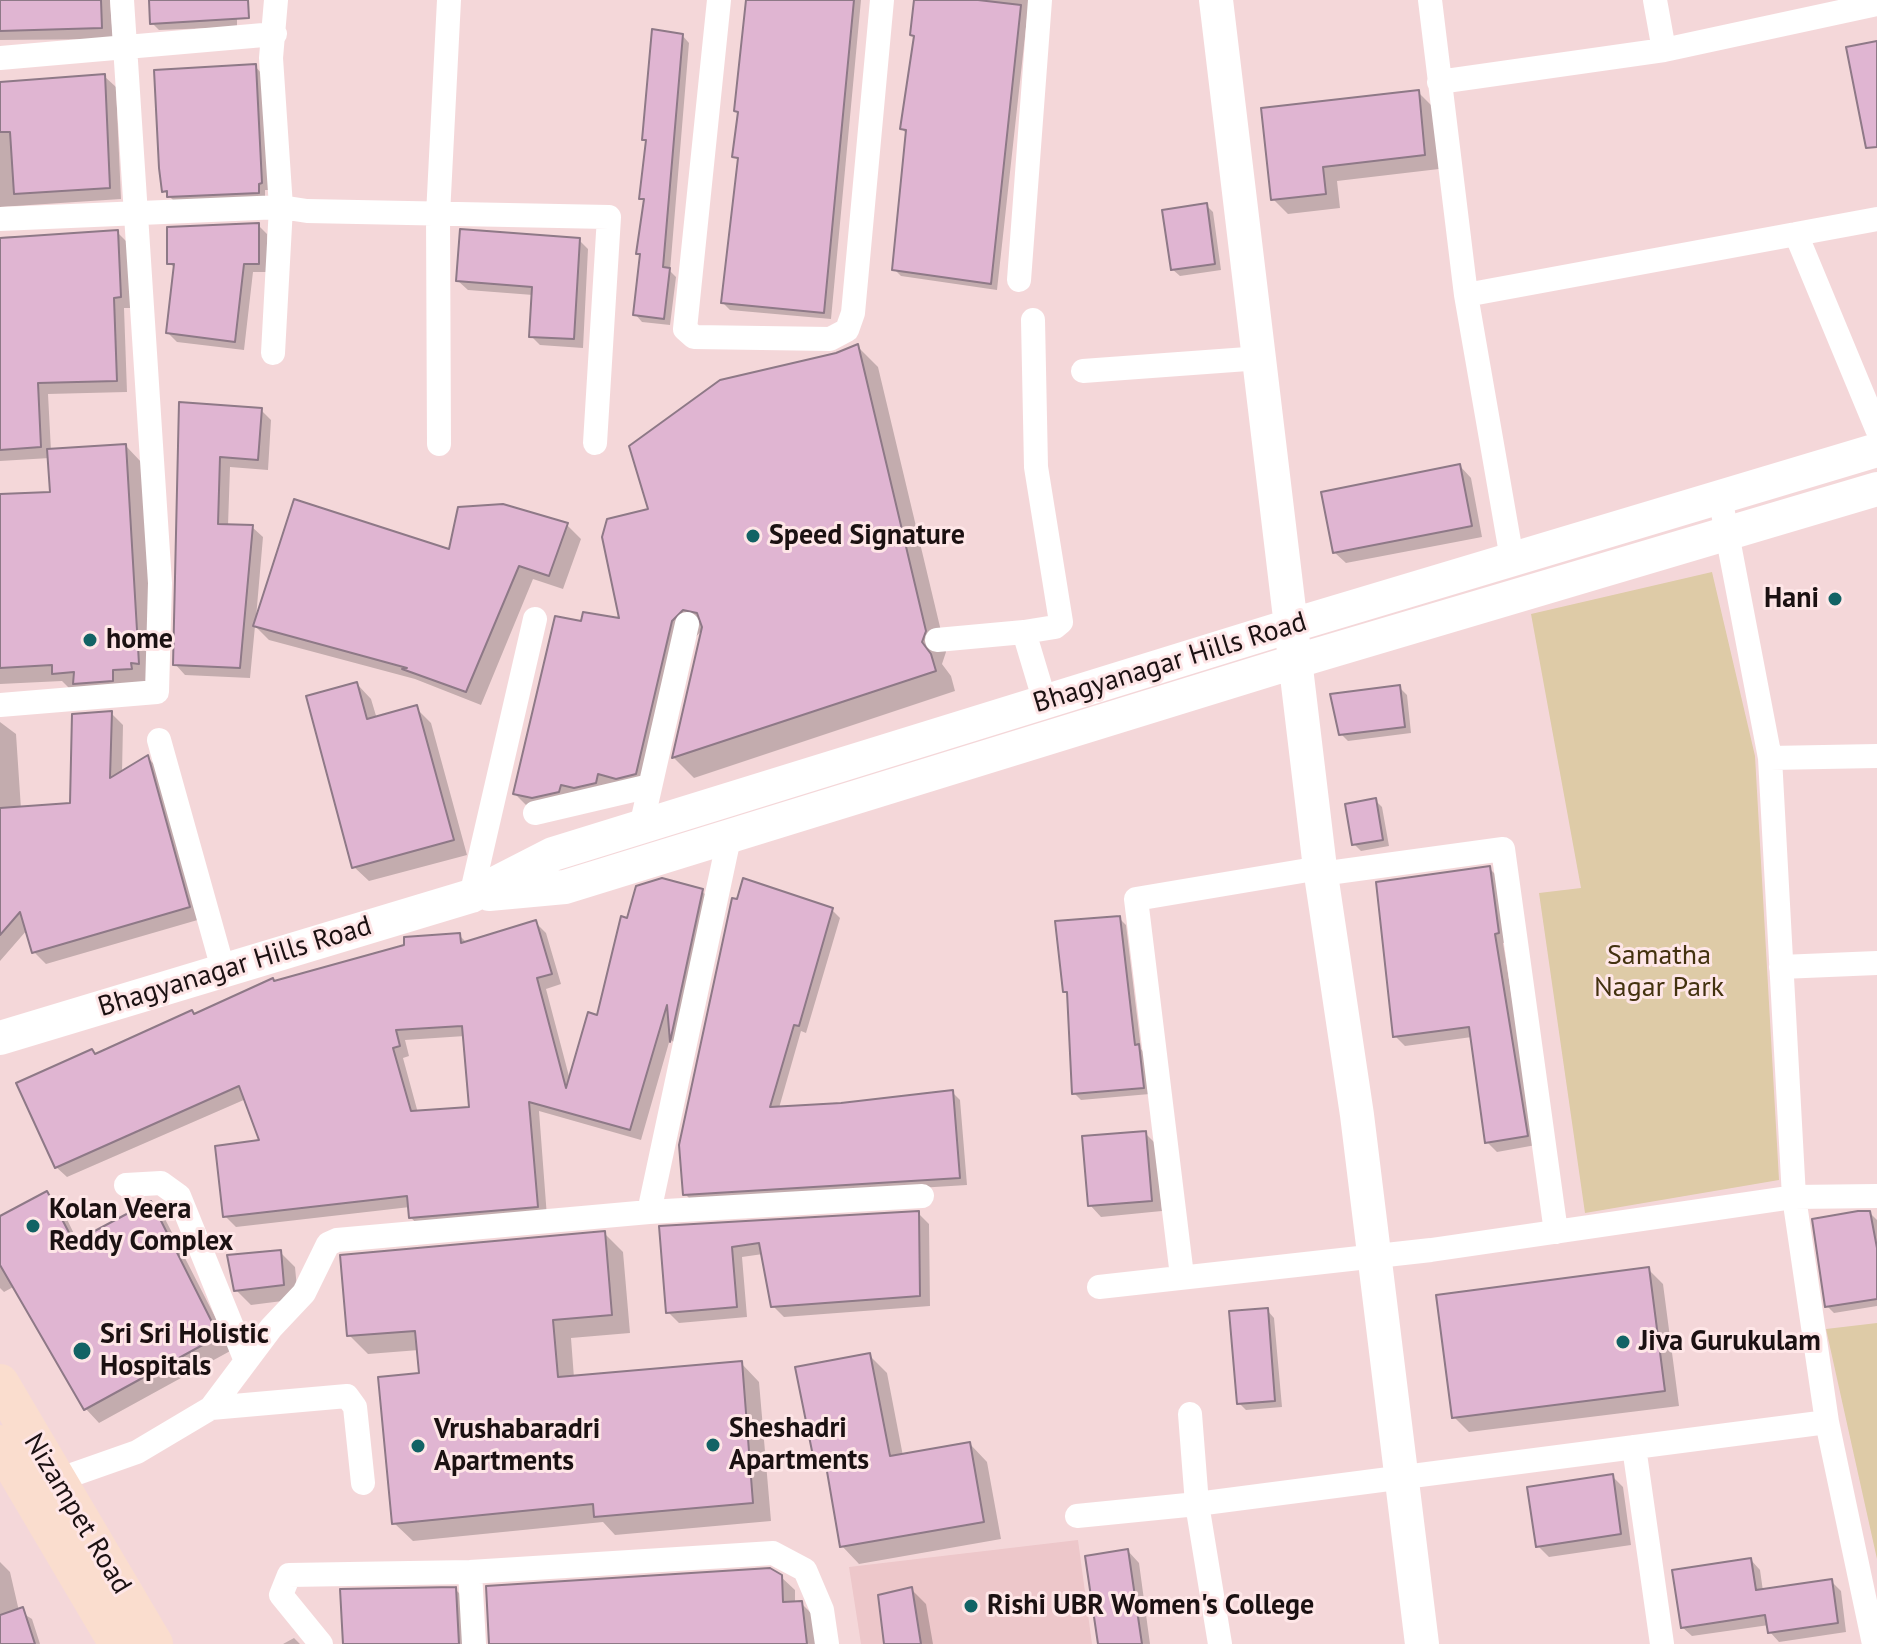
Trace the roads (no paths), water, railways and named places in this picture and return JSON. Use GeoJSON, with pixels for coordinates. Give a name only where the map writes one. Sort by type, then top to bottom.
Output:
{"type":"FeatureCollection","features":[{"type":"Feature","properties":{"kind":"main road"},"geometry":{"type":"LineString","coordinates":[[1216,0],[1320,871],[1374,1257],[1422,1644]]}},
{"type":"Feature","properties":{"kind":"main road","name":"Bhagyanagar Hills Road"},"geometry":{"type":"LineString","coordinates":[[0,1038],[471,896],[553,854],[1293,625],[1877,450]]}},
{"type":"Feature","properties":{"kind":"main road"},"geometry":{"type":"LineString","coordinates":[[1777,480],[1788,516]]}},
{"type":"Feature","properties":{"kind":"main road","name":"Bhagyanagar Hills Road"},"geometry":{"type":"LineString","coordinates":[[471,896],[565,887],[1297,661],[1877,489]]}},
{"type":"Feature","properties":{"kind":"main road"},"geometry":{"type":"LineString","coordinates":[[964,727],[974,761]]}},
{"type":"Feature","properties":{"kind":"main road","name":"Nizampet Road"},"geometry":{"type":"LineString","coordinates":[[0,1383],[109,1641]]}},
{"type":"Feature","properties":{"kind":"main road","name":"Nizampet Road"},"geometry":{"type":"LineString","coordinates":[[0,1444],[42,1486],[154,1644]]}},
{"type":"Feature","properties":{"kind":"street"},"geometry":{"type":"LineString","coordinates":[[0,705],[157,692],[160,583],[122,0]]}},
{"type":"Feature","properties":{"kind":"street"},"geometry":{"type":"LineString","coordinates":[[273,353],[281,207],[271,58],[276,0]]}},
{"type":"Feature","properties":{"kind":"street"},"geometry":{"type":"LineString","coordinates":[[439,444],[438,215],[449,0]]}},
{"type":"Feature","properties":{"kind":"street"},"geometry":{"type":"LineString","coordinates":[[719,0],[685,329],[694,337],[830,339],[847,330],[853,313],[882,0]]}},
{"type":"Feature","properties":{"kind":"street"},"geometry":{"type":"LineString","coordinates":[[1019,280],[1040,0]]}},
{"type":"Feature","properties":{"kind":"street"},"geometry":{"type":"LineString","coordinates":[[1430,0],[1466,295],[1512,559]]}},
{"type":"Feature","properties":{"kind":"street"},"geometry":{"type":"LineString","coordinates":[[1655,0],[1664,50]]}},
{"type":"Feature","properties":{"kind":"street"},"geometry":{"type":"LineString","coordinates":[[1439,82],[1664,50],[1877,4]]}},
{"type":"Feature","properties":{"kind":"street"},"geometry":{"type":"LineString","coordinates":[[0,58],[275,34]]}},
{"type":"Feature","properties":{"kind":"street"},"geometry":{"type":"LineString","coordinates":[[0,219],[281,207],[307,211],[438,215],[609,217],[595,443]]}},
{"type":"Feature","properties":{"kind":"street"},"geometry":{"type":"LineString","coordinates":[[1466,295],[1877,219]]}},
{"type":"Feature","properties":{"kind":"street"},"geometry":{"type":"LineString","coordinates":[[1796,234],[1877,429]]}},
{"type":"Feature","properties":{"kind":"street"},"geometry":{"type":"LineString","coordinates":[[937,640],[1024,632],[1055,627],[1061,622],[1036,467],[1033,320]]}},
{"type":"Feature","properties":{"kind":"street"},"geometry":{"type":"LineString","coordinates":[[1083,371],[1261,358]]}},
{"type":"Feature","properties":{"kind":"street"},"geometry":{"type":"LineString","coordinates":[[1720,497],[1770,758],[1794,1197],[1827,1422],[1874,1644]]}},
{"type":"Feature","properties":{"kind":"street"},"geometry":{"type":"LineString","coordinates":[[471,896],[535,619]]}},
{"type":"Feature","properties":{"kind":"street"},"geometry":{"type":"LineString","coordinates":[[641,827],[687,624]]}},
{"type":"Feature","properties":{"kind":"street"},"geometry":{"type":"LineString","coordinates":[[1024,632],[1045,702]]}},
{"type":"Feature","properties":{"kind":"street"},"geometry":{"type":"LineString","coordinates":[[159,740],[223,969]]}},
{"type":"Feature","properties":{"kind":"street"},"geometry":{"type":"LineString","coordinates":[[1770,758],[1877,756]]}},
{"type":"Feature","properties":{"kind":"street"},"geometry":{"type":"LineString","coordinates":[[535,813],[650,786]]}},
{"type":"Feature","properties":{"kind":"street"},"geometry":{"type":"LineString","coordinates":[[649,1212],[729,838]]}},
{"type":"Feature","properties":{"kind":"street"},"geometry":{"type":"LineString","coordinates":[[1182,1276],[1136,899],[1320,871],[1503,849],[1556,1232]]}},
{"type":"Feature","properties":{"kind":"street"},"geometry":{"type":"LineString","coordinates":[[1781,967],[1877,963]]}},
{"type":"Feature","properties":{"kind":"street"},"geometry":{"type":"LineString","coordinates":[[126,1185],[161,1183],[179,1196],[246,1361]]}},
{"type":"Feature","properties":{"kind":"street"},"geometry":{"type":"LineString","coordinates":[[42,1486],[137,1452],[211,1408],[271,1328],[304,1293],[328,1244],[337,1240],[649,1212],[922,1196]]}},
{"type":"Feature","properties":{"kind":"street"},"geometry":{"type":"LineString","coordinates":[[1099,1287],[1374,1257],[1794,1197],[1877,1196]]}},
{"type":"Feature","properties":{"kind":"street"},"geometry":{"type":"LineString","coordinates":[[211,1408],[347,1396],[355,1407],[363,1483]]}},
{"type":"Feature","properties":{"kind":"street"},"geometry":{"type":"LineString","coordinates":[[1190,1414],[1197,1504],[1220,1644]]}},
{"type":"Feature","properties":{"kind":"street"},"geometry":{"type":"LineString","coordinates":[[1077,1516],[1197,1504],[1827,1422]]}},
{"type":"Feature","properties":{"kind":"street"},"geometry":{"type":"LineString","coordinates":[[1634,1447],[1662,1644]]}},
{"type":"Feature","properties":{"kind":"street"},"geometry":{"type":"LineString","coordinates":[[321,1644],[281,1595],[289,1575],[470,1572],[773,1553],[805,1570],[822,1610],[827,1644]]}},
{"type":"Feature","properties":{"kind":"street"},"geometry":{"type":"LineString","coordinates":[[470,1572],[474,1644]]}},
{"type":"Feature","properties":{"kind":"place","name":"Speed Signature"},"geometry":{"type":"Point","coordinates":[753,536]}},
{"type":"Feature","properties":{"kind":"place","name":"Hani"},"geometry":{"type":"Point","coordinates":[1835,599]}},
{"type":"Feature","properties":{"kind":"place","name":"home"},"geometry":{"type":"Point","coordinates":[90,640]}},
{"type":"Feature","properties":{"kind":"place","name":"Kolan Veera Reddy Complex"},"geometry":{"type":"Point","coordinates":[33,1226]}},
{"type":"Feature","properties":{"kind":"place","name":"Jiva Gurukulam"},"geometry":{"type":"Point","coordinates":[1623,1342]}},
{"type":"Feature","properties":{"kind":"place","name":"Sri Sri Holistic Hospitals"},"geometry":{"type":"Point","coordinates":[82,1351]}},
{"type":"Feature","properties":{"kind":"place","name":"Sheshadri Apartments"},"geometry":{"type":"Point","coordinates":[713,1445]}},
{"type":"Feature","properties":{"kind":"place","name":"Vrushabaradri Apartments"},"geometry":{"type":"Point","coordinates":[418,1446]}},
{"type":"Feature","properties":{"kind":"place","name":"Rishi UBR Women's College"},"geometry":{"type":"Point","coordinates":[971,1606]}},
{"type":"Feature","properties":{"kind":"park label","name":"Samatha Nagar Park"},"geometry":{"type":"Point","coordinates":[1659,972]}}]}
